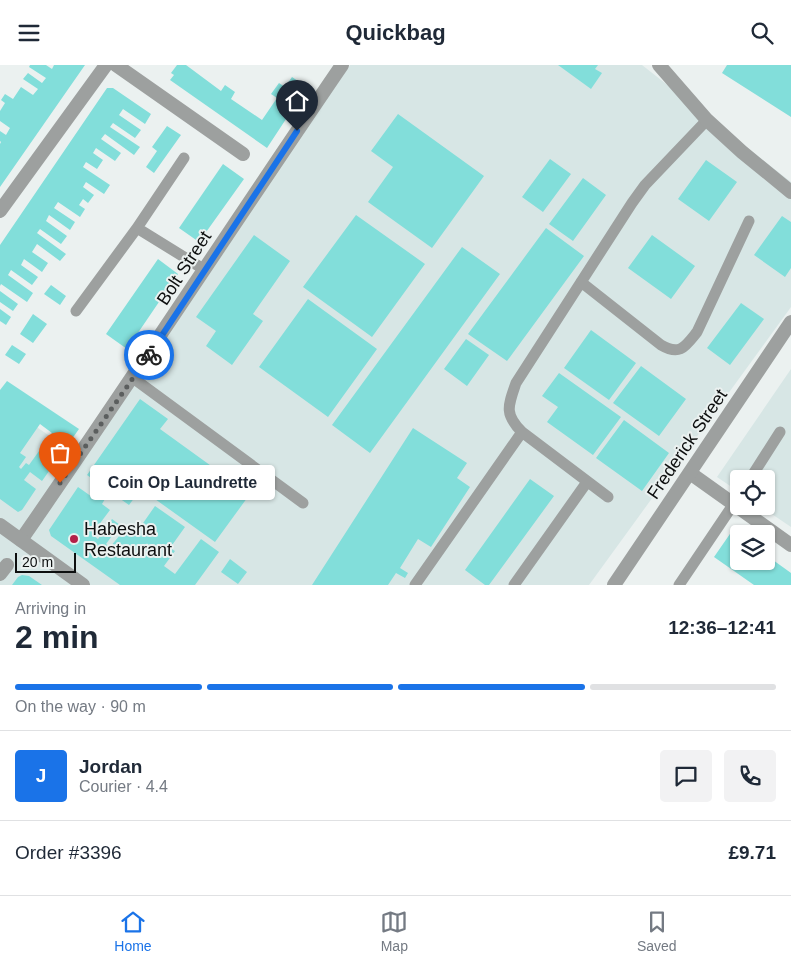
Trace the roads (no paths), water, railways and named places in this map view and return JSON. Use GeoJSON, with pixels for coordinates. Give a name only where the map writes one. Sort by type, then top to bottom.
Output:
{"type":"FeatureCollection","features":[{"type":"Feature","properties":{"kind":"street"},"geometry":{"type":"LineString","coordinates":[[0,211],[106,65]]}},
{"type":"Feature","properties":{"kind":"street"},"geometry":{"type":"LineString","coordinates":[[116,65],[243,154]]}},
{"type":"Feature","properties":{"kind":"street","name":"Bolt Street"},"geometry":{"type":"LineString","coordinates":[[21,540],[342,65]]}},
{"type":"Feature","properties":{"kind":"street"},"geometry":{"type":"LineString","coordinates":[[659,65],[706,120],[742,153],[791,192]]}},
{"type":"Feature","properties":{"kind":"street","name":"Frederick Street"},"geometry":{"type":"LineString","coordinates":[[614,585],[791,323]]}},
{"type":"Feature","properties":{"kind":"street"},"geometry":{"type":"LineString","coordinates":[[690,473],[730,496]]}},
{"type":"Feature","properties":{"kind":"street"},"geometry":{"type":"LineString","coordinates":[[754,515],[791,545]]}},
{"type":"Feature","properties":{"kind":"street"},"geometry":{"type":"LineString","coordinates":[[0,525],[83,585]]}},
{"type":"Feature","properties":{"kind":"lane"},"geometry":{"type":"LineString","coordinates":[[608,497],[522,432],[512,421],[509,405],[516,383],[580,281],[645,185],[706,120]]}},
{"type":"Feature","properties":{"kind":"lane"},"geometry":{"type":"LineString","coordinates":[[76,311],[137,228],[184,158]]}},
{"type":"Feature","properties":{"kind":"lane"},"geometry":{"type":"LineString","coordinates":[[580,281],[661,345],[670,351],[677,351],[688,344],[696,332],[749,221]]}},
{"type":"Feature","properties":{"kind":"lane"},"geometry":{"type":"LineString","coordinates":[[137,228],[205,270]]}},
{"type":"Feature","properties":{"kind":"lane"},"geometry":{"type":"LineString","coordinates":[[132,378],[303,503]]}},
{"type":"Feature","properties":{"kind":"lane"},"geometry":{"type":"LineString","coordinates":[[415,585],[522,432]]}},
{"type":"Feature","properties":{"kind":"lane"},"geometry":{"type":"LineString","coordinates":[[756,470],[780,432]]}},
{"type":"Feature","properties":{"kind":"lane"},"geometry":{"type":"LineString","coordinates":[[514,585],[587,482]]}},
{"type":"Feature","properties":{"kind":"lane"},"geometry":{"type":"LineString","coordinates":[[679,585],[730,509]]}},
{"type":"Feature","properties":{"kind":"place","name":"Coin Op Laundrette"},"geometry":{"type":"Point","coordinates":[60,483]}},
{"type":"Feature","properties":{"kind":"place","name":"Habesha Restaurant"},"geometry":{"type":"Point","coordinates":[74,539]}}]}
